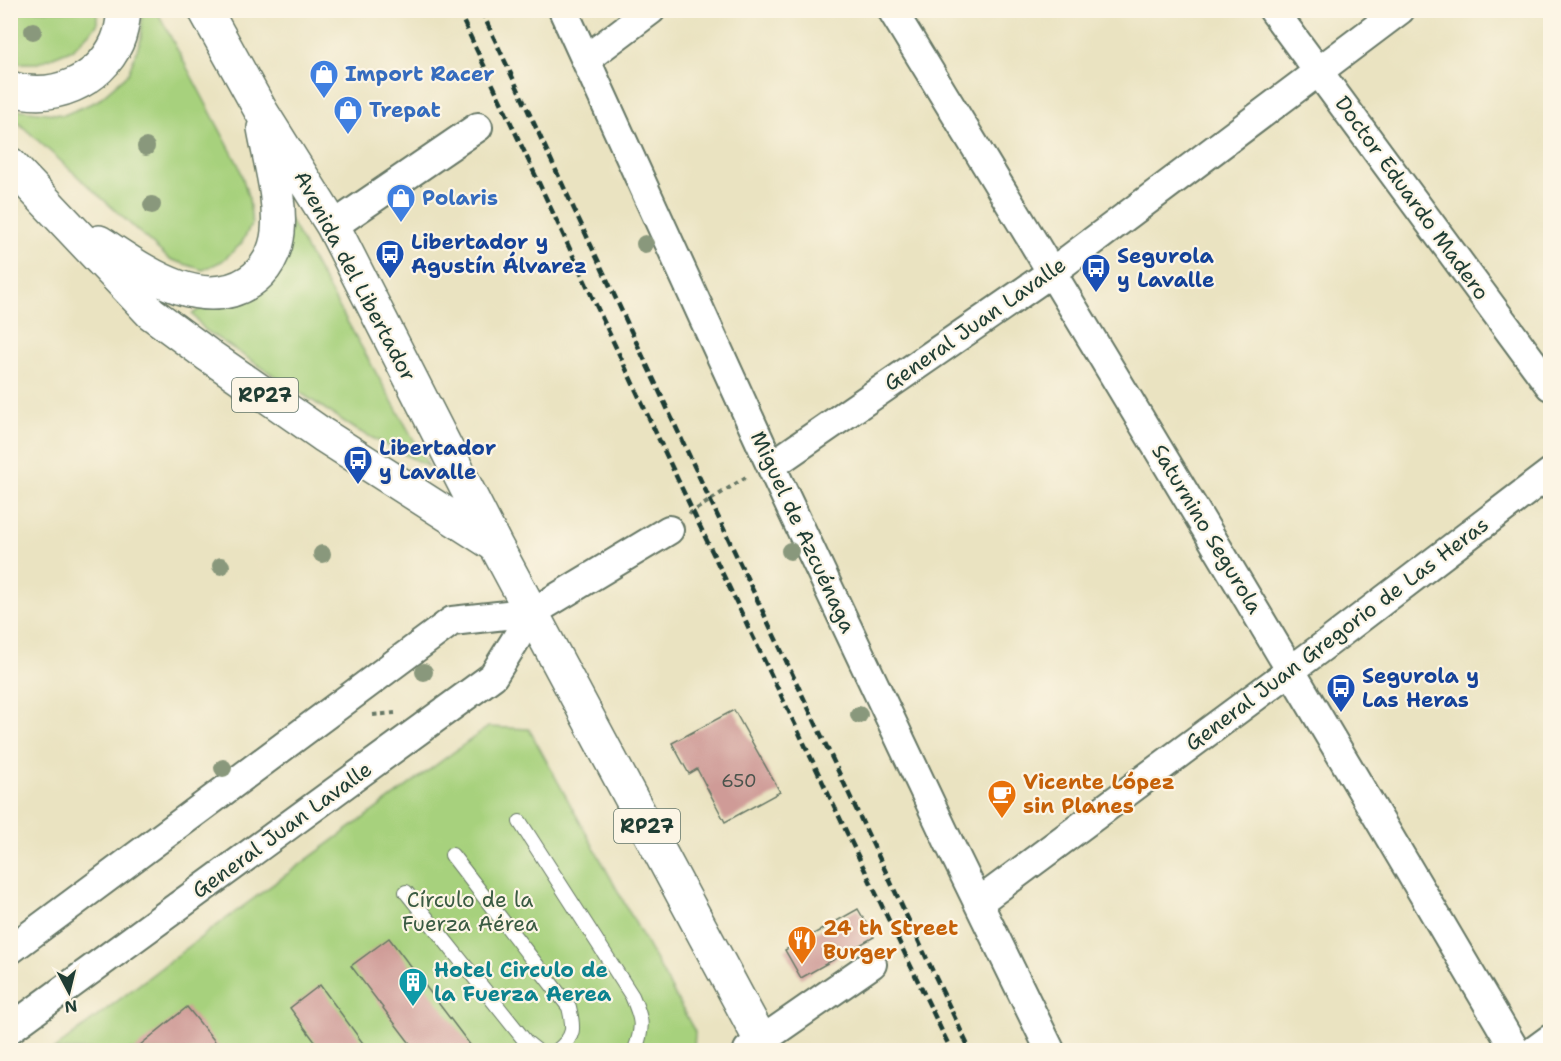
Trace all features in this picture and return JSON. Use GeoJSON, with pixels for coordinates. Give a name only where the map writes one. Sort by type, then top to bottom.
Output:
{"type":"FeatureCollection","features":[{"type":"Feature","properties":{"kind":"main road"},"geometry":{"type":"LineString","coordinates":[[10,88],[18,91],[42,92],[61,89],[81,82],[106,61],[117,42],[124,10]]}},
{"type":"Feature","properties":{"kind":"main road","name":"Avenida del Libertador"},"geometry":{"type":"LineString","coordinates":[[205,10],[261,111],[333,226],[496,546],[533,612],[758,1047]]}},
{"type":"Feature","properties":{"kind":"main road"},"geometry":{"type":"LineString","coordinates":[[57,216],[176,286],[201,292],[236,290],[255,278],[264,269],[278,234],[277,199],[261,111]]}},
{"type":"Feature","properties":{"kind":"main road","name":"Avenida del Libertador"},"geometry":{"type":"LineString","coordinates":[[10,164],[151,313],[208,356],[323,435],[496,546]]}},
{"type":"Feature","properties":{"kind":"street","name":"Miguel de Azcuénaga"},"geometry":{"type":"LineString","coordinates":[[562,10],[771,466],[1050,1050]]}},
{"type":"Feature","properties":{"kind":"street"},"geometry":{"type":"LineString","coordinates":[[586,59],[651,10]]}},
{"type":"Feature","properties":{"kind":"street","name":"Saturnino Segurola"},"geometry":{"type":"LineString","coordinates":[[892,10],[1291,669],[1515,1050]]}},
{"type":"Feature","properties":{"kind":"street","name":"Doctor Eduardo Madero"},"geometry":{"type":"LineString","coordinates":[[1273,10],[1551,386]]}},
{"type":"Feature","properties":{"kind":"street","name":"General Juan Lavalle"},"geometry":{"type":"LineString","coordinates":[[771,466],[1052,272],[1400,10]]}},
{"type":"Feature","properties":{"kind":"street"},"geometry":{"type":"LineString","coordinates":[[333,226],[478,127]]}},
{"type":"Feature","properties":{"kind":"street","name":"General Juan Gregorio de Las Heras"},"geometry":{"type":"LineString","coordinates":[[979,902],[1551,473]]}},
{"type":"Feature","properties":{"kind":"street","name":"General Juan Lavalle"},"geometry":{"type":"LineString","coordinates":[[10,950],[452,621],[533,612],[669,530]]}},
{"type":"Feature","properties":{"kind":"street","name":"General Juan Lavalle"},"geometry":{"type":"LineString","coordinates":[[10,1029],[492,676],[533,612]]}},
{"type":"Feature","properties":{"kind":"street"},"geometry":{"type":"LineString","coordinates":[[758,1047],[872,964]]}},
{"type":"Feature","properties":{"kind":"street"},"geometry":{"type":"LineString","coordinates":[[1535,1050],[1551,1039]]}},
{"type":"Feature","properties":{"kind":"lane"},"geometry":{"type":"LineString","coordinates":[[520,822],[632,996],[641,1015],[642,1025],[635,1050]]}},
{"type":"Feature","properties":{"kind":"lane"},"geometry":{"type":"LineString","coordinates":[[452,855],[569,1007],[573,1023],[569,1041],[558,1050]]}},
{"type":"Feature","properties":{"kind":"lane"},"geometry":{"type":"LineString","coordinates":[[406,892],[526,1042],[536,1050]]}},
{"type":"Feature","properties":{"kind":"path"},"geometry":{"type":"LineString","coordinates":[[669,530],[745,477],[771,466]]}},
{"type":"Feature","properties":{"kind":"green space"},"geometry":{"type":"Polygon","coordinates":[[[11,10],[97,11],[97,25],[73,49],[38,63],[11,63],[11,10]]]}},
{"type":"Feature","properties":{"kind":"green space"},"geometry":{"type":"Polygon","coordinates":[[[142,11],[157,11],[239,166],[249,199],[252,223],[241,244],[222,261],[203,270],[169,259],[11,116],[11,111],[22,110],[64,115],[97,101],[128,74],[141,39],[142,11]]]}},
{"type":"Feature","properties":{"kind":"green space"},"geometry":{"type":"Polygon","coordinates":[[[290,220],[429,467],[357,430],[205,330],[192,314],[205,306],[290,220]]]}},
{"type":"Feature","properties":{"kind":"green space","name":"Círculo de la Fuerza Aérea"},"geometry":{"type":"Polygon","coordinates":[[[488,727],[529,729],[695,1032],[694,1050],[53,1050],[212,929],[488,727]]]}},
{"type":"Feature","properties":{"kind":"building"},"geometry":{"type":"Polygon","coordinates":[[[734,710],[780,792],[725,822],[697,769],[689,774],[672,743],[734,710]]]}},
{"type":"Feature","properties":{"kind":"building"},"geometry":{"type":"Polygon","coordinates":[[[858,909],[874,937],[801,978],[785,950],[858,909]]]}},
{"type":"Feature","properties":{"kind":"building","name":"Hotel Circulo de la Fuerza Aerea"},"geometry":{"type":"Polygon","coordinates":[[[389,938],[474,1050],[415,1050],[351,966],[389,938]]]}},
{"type":"Feature","properties":{"kind":"building"},"geometry":{"type":"Polygon","coordinates":[[[320,985],[368,1050],[321,1050],[290,1008],[320,985]]]}},
{"type":"Feature","properties":{"kind":"building"},"geometry":{"type":"Polygon","coordinates":[[[187,1007],[222,1050],[134,1050],[187,1007]]]}},
{"type":"Feature","properties":{"kind":"railway"},"geometry":{"type":"LineString","coordinates":[[458,10],[685,495],[951,1050]]}},
{"type":"Feature","properties":{"kind":"railway"},"geometry":{"type":"LineString","coordinates":[[481,10],[970,1050]]}},
{"type":"Feature","properties":{"kind":"place","name":"Import Racer"},"geometry":{"type":"Point","coordinates":[324,100]}},
{"type":"Feature","properties":{"kind":"place","name":"Trepat"},"geometry":{"type":"Point","coordinates":[348,136]}},
{"type":"Feature","properties":{"kind":"place","name":"Polaris"},"geometry":{"type":"Point","coordinates":[401,224]}},
{"type":"Feature","properties":{"kind":"place","name":"Libertador y Agustín Álvarez"},"geometry":{"type":"Point","coordinates":[390,280]}},
{"type":"Feature","properties":{"kind":"place","name":"Segurola y Lavalle"},"geometry":{"type":"Point","coordinates":[1096,294]}},
{"type":"Feature","properties":{"kind":"place","name":"Libertador y Lavalle"},"geometry":{"type":"Point","coordinates":[358,486]}},
{"type":"Feature","properties":{"kind":"place","name":"Segurola y Las Heras"},"geometry":{"type":"Point","coordinates":[1341,714]}},
{"type":"Feature","properties":{"kind":"place","name":"Vicente López sin Planes"},"geometry":{"type":"Point","coordinates":[1002,820]}},
{"type":"Feature","properties":{"kind":"place","name":"24 th Street Burger"},"geometry":{"type":"Point","coordinates":[802,966]}},
{"type":"Feature","properties":{"kind":"place","name":"Hotel Circulo de la Fuerza Aerea"},"geometry":{"type":"Point","coordinates":[413,1008]}}]}
